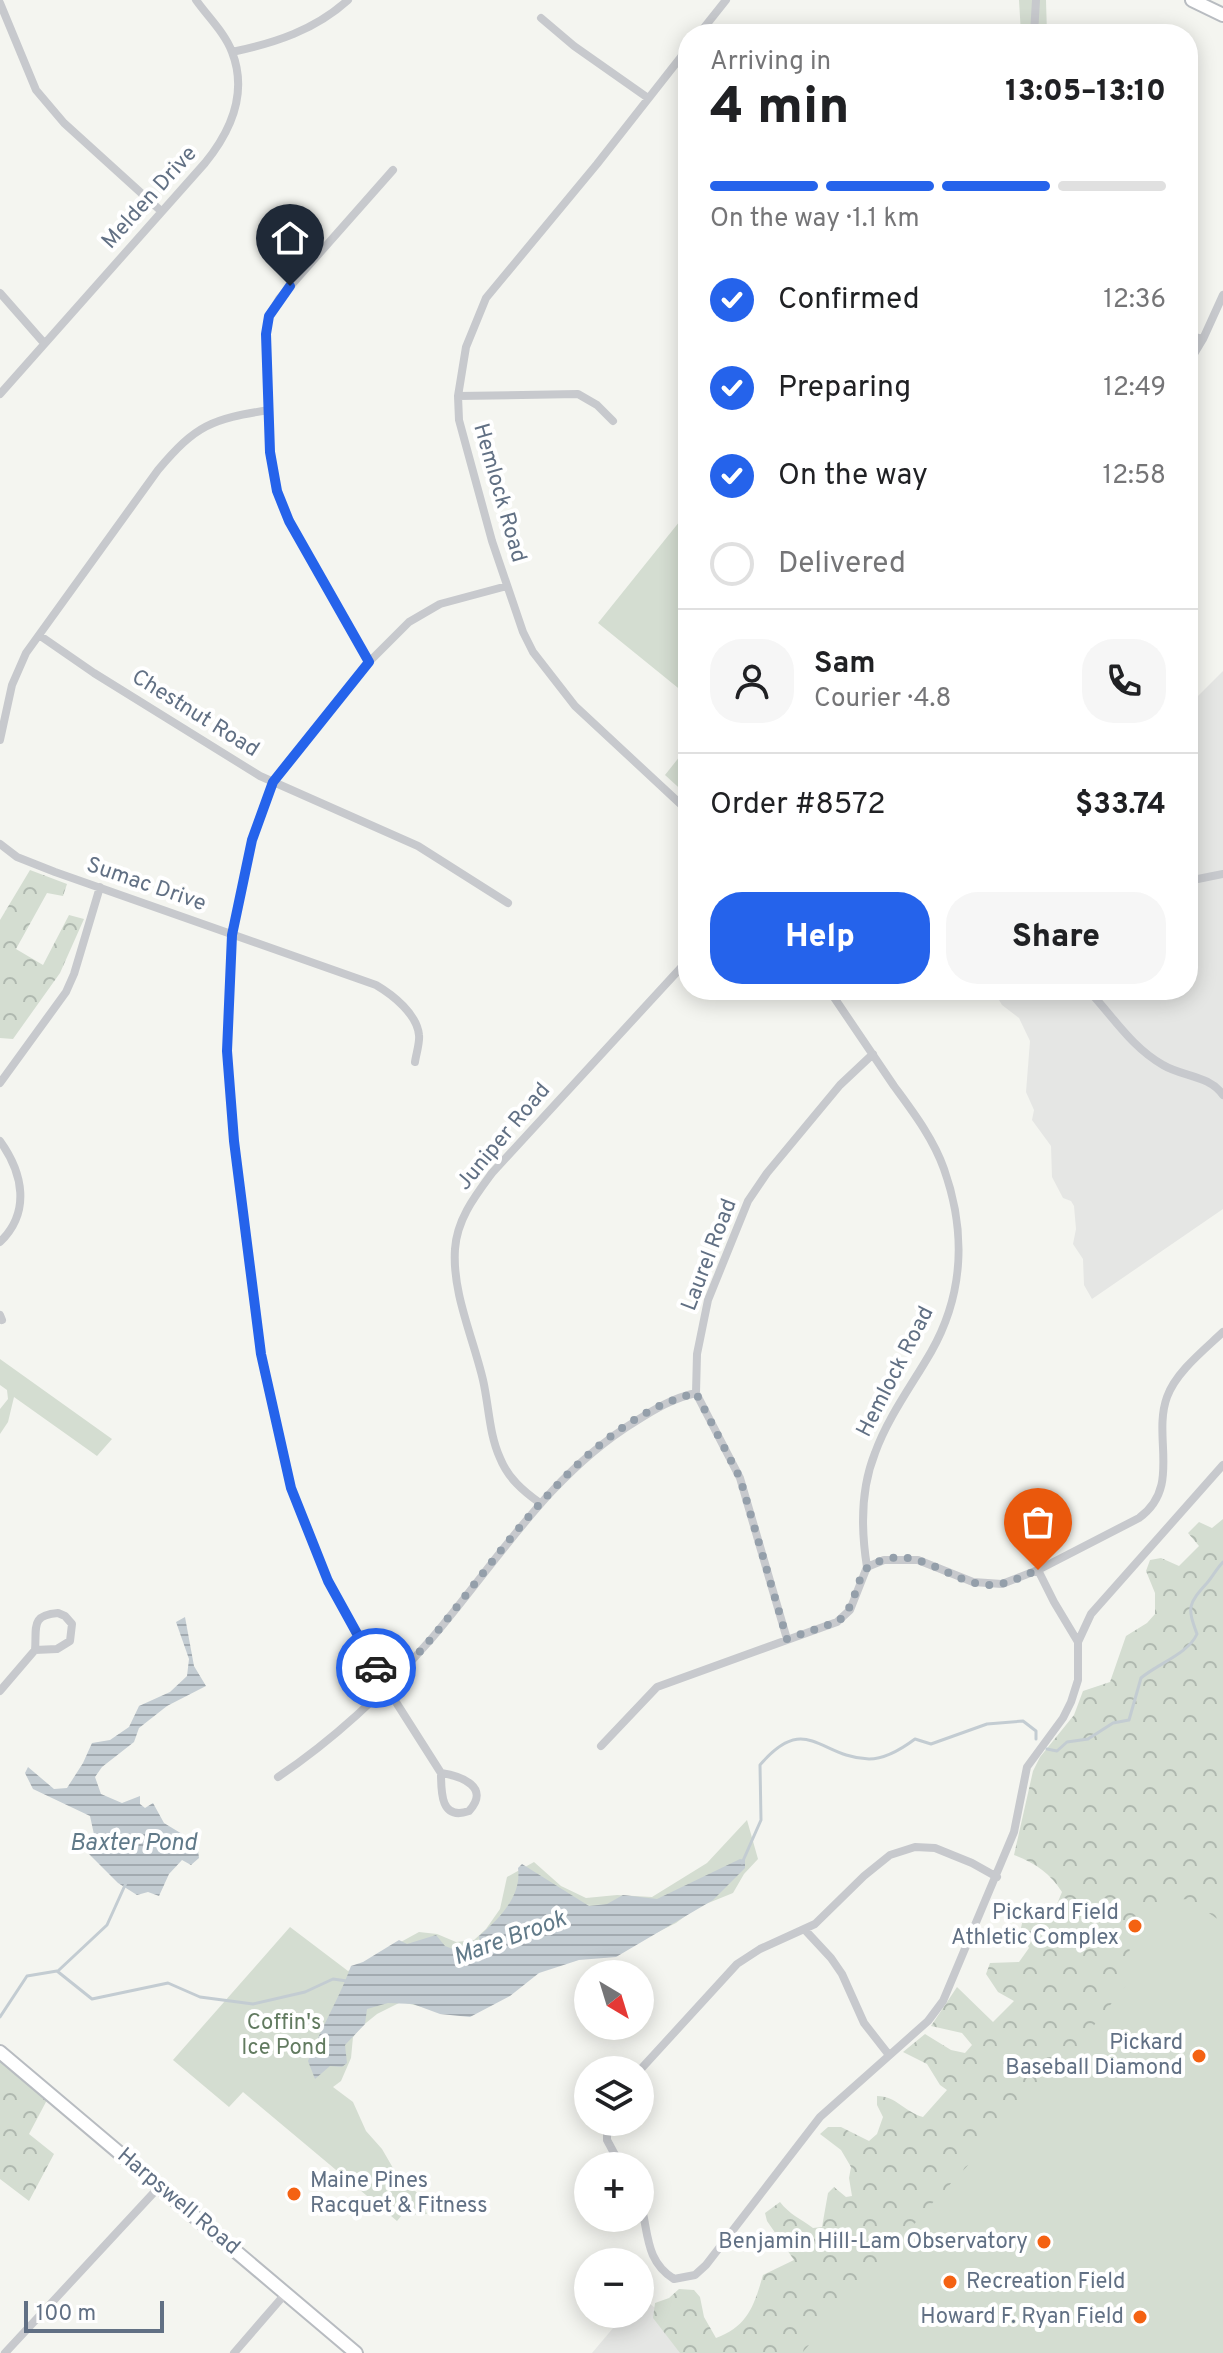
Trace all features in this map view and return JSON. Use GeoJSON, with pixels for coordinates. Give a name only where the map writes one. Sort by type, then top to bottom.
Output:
{"type":"FeatureCollection","features":[{"type":"Feature","properties":{"kind":"main road"},"geometry":{"type":"LineString","coordinates":[[1192,0],[1223,15]]}},
{"type":"Feature","properties":{"kind":"main road","name":"Harpswell Road"},"geometry":{"type":"LineString","coordinates":[[0,2052],[356,2353]]}},
{"type":"Feature","properties":{"kind":"street","name":"Melden Drive"},"geometry":{"type":"LineString","coordinates":[[0,394],[205,163],[229,129],[238,95],[232,52],[196,0]]}},
{"type":"Feature","properties":{"kind":"street"},"geometry":{"type":"LineString","coordinates":[[232,52],[269,43],[309,28],[348,0]]}},
{"type":"Feature","properties":{"kind":"street"},"geometry":{"type":"LineString","coordinates":[[707,24],[726,0]]}},
{"type":"Feature","properties":{"kind":"street"},"geometry":{"type":"LineString","coordinates":[[1035,24],[1036,0]]}},
{"type":"Feature","properties":{"kind":"street"},"geometry":{"type":"LineString","coordinates":[[0,3],[36,90],[64,123],[161,211]]}},
{"type":"Feature","properties":{"kind":"street"},"geometry":{"type":"LineString","coordinates":[[541,18],[574,46],[648,98]]}},
{"type":"Feature","properties":{"kind":"street","name":"Hemlock Road"},"geometry":{"type":"LineString","coordinates":[[678,60],[486,298],[466,347],[458,396],[461,430],[507,586],[533,652],[560,689],[591,723],[678,802]]}},
{"type":"Feature","properties":{"kind":"street"},"geometry":{"type":"LineString","coordinates":[[369,662],[285,511],[275,481],[266,334],[269,316],[285,293],[393,170]]}},
{"type":"Feature","properties":{"kind":"street"},"geometry":{"type":"LineString","coordinates":[[0,293],[44,343]]}},
{"type":"Feature","properties":{"kind":"street"},"geometry":{"type":"LineString","coordinates":[[1198,347],[1223,295]]}},
{"type":"Feature","properties":{"kind":"street"},"geometry":{"type":"LineString","coordinates":[[1198,338],[1203,339]]}},
{"type":"Feature","properties":{"kind":"street"},"geometry":{"type":"LineString","coordinates":[[458,396],[578,394],[597,405],[613,421]]}},
{"type":"Feature","properties":{"kind":"street"},"geometry":{"type":"LineString","coordinates":[[0,740],[18,668],[180,444],[222,418],[269,410]]}},
{"type":"Feature","properties":{"kind":"street"},"geometry":{"type":"LineString","coordinates":[[441,1773],[468,1780],[474,1788],[476,1798],[469,1811],[454,1813],[445,1808],[441,1798],[441,1773],[387,1688],[328,1581],[291,1488],[261,1354],[234,1141],[227,1051],[232,935],[252,840],[273,782],[369,662],[409,622],[430,608],[507,586]]}},
{"type":"Feature","properties":{"kind":"street","name":"Chestnut Road"},"geometry":{"type":"LineString","coordinates":[[39,635],[94,673],[273,782],[418,846],[508,903]]}},
{"type":"Feature","properties":{"kind":"street","name":"Sumac Drive"},"geometry":{"type":"LineString","coordinates":[[0,844],[27,861],[376,985],[403,1006],[416,1025],[419,1035],[415,1062]]}},
{"type":"Feature","properties":{"kind":"street"},"geometry":{"type":"LineString","coordinates":[[1198,879],[1223,874]]}},
{"type":"Feature","properties":{"kind":"street"},"geometry":{"type":"LineString","coordinates":[[0,1083],[66,992],[100,887]]}},
{"type":"Feature","properties":{"kind":"street","name":"Juniper Road"},"geometry":{"type":"LineString","coordinates":[[540,1503],[510,1477],[496,1449],[481,1369],[458,1288],[455,1258],[458,1230],[472,1199],[492,1173],[678,971]]}},
{"type":"Feature","properties":{"kind":"street","name":"Hemlock Road"},"geometry":{"type":"LineString","coordinates":[[836,1000],[923,1127],[943,1165],[954,1204],[960,1245],[956,1282],[947,1317],[933,1349],[881,1438],[868,1473],[863,1542],[867,1567]]}},
{"type":"Feature","properties":{"kind":"street"},"geometry":{"type":"LineString","coordinates":[[1097,1000],[1128,1036],[1153,1058],[1181,1074],[1210,1082],[1223,1095]]}},
{"type":"Feature","properties":{"kind":"street","name":"Laurel Road"},"geometry":{"type":"LineString","coordinates":[[696,1393],[695,1374],[703,1317],[744,1209],[767,1173],[809,1122],[840,1085],[873,1054]]}},
{"type":"Feature","properties":{"kind":"street"},"geometry":{"type":"LineString","coordinates":[[0,1141],[18,1175],[21,1201],[12,1227],[0,1242]]}},
{"type":"Feature","properties":{"kind":"street"},"geometry":{"type":"LineString","coordinates":[[601,1746],[657,1687],[837,1622],[854,1602],[867,1567],[884,1560],[918,1560],[973,1582],[992,1585],[1038,1570],[1139,1518],[1152,1506],[1161,1491],[1165,1473],[1163,1413],[1167,1396],[1186,1369],[1223,1332]]}},
{"type":"Feature","properties":{"kind":"street"},"geometry":{"type":"LineString","coordinates":[[278,1777],[327,1741],[387,1688],[434,1635],[540,1503],[585,1457],[611,1437],[667,1403],[696,1393],[740,1478],[787,1639]]}},
{"type":"Feature","properties":{"kind":"street"},"geometry":{"type":"LineString","coordinates":[[647,2232],[652,2258],[658,2267],[674,2279],[695,2275],[728,2240],[820,2117],[928,2021],[943,2001],[997,1877],[1014,1832],[1027,1767],[1071,1702],[1078,1680],[1078,1642],[1091,1614],[1223,1465]]}},
{"type":"Feature","properties":{"kind":"street"},"geometry":{"type":"LineString","coordinates":[[1038,1570],[1078,1642]]}},
{"type":"Feature","properties":{"kind":"street"},"geometry":{"type":"LineString","coordinates":[[0,1691],[35,1650],[37,1621],[42,1615],[58,1613],[65,1616],[72,1624],[70,1641],[57,1649],[35,1650]]}},
{"type":"Feature","properties":{"kind":"street"},"geometry":{"type":"LineString","coordinates":[[653,2056],[737,1964],[760,1949],[805,1930],[883,1860],[906,1849],[925,1847],[944,1851],[997,1877]]}},
{"type":"Feature","properties":{"kind":"street"},"geometry":{"type":"LineString","coordinates":[[805,1930],[842,1974],[864,2023],[889,2055]]}},
{"type":"Feature","properties":{"kind":"street"},"geometry":{"type":"LineString","coordinates":[[5,2353],[159,2187]]}},
{"type":"Feature","properties":{"kind":"street"},"geometry":{"type":"LineString","coordinates":[[234,2353],[286,2293]]}},
{"type":"Feature","properties":{"kind":"shaded area"},"geometry":{"type":"Polygon","coordinates":[[[1223,671],[1223,1209],[1092,1299],[1084,1285],[1083,1259],[1073,1244],[1076,1229],[1074,1206],[1063,1198],[1052,1177],[1051,1146],[1032,1120],[1034,1110],[1026,1092],[1030,1041],[1019,1018],[999,1000],[1198,1000],[1198,696],[1223,671]]]}},
{"type":"Feature","properties":{"kind":"shaded area"},"geometry":{"type":"Polygon","coordinates":[[[654,2307],[713,2353],[592,2353],[613,2328],[654,2328],[654,2307]]]}},
{"type":"Feature","properties":{"kind":"green space"},"geometry":{"type":"Polygon","coordinates":[[[1019,0],[1046,0],[1047,24],[1020,24],[1019,0]]]}},
{"type":"Feature","properties":{"kind":"green space"},"geometry":{"type":"Polygon","coordinates":[[[678,523],[678,688],[598,623],[678,523]]]}},
{"type":"Feature","properties":{"kind":"green space"},"geometry":{"type":"Polygon","coordinates":[[[678,759],[678,787],[665,775],[678,759]]]}},
{"type":"Feature","properties":{"kind":"green space"},"geometry":{"type":"Polygon","coordinates":[[[30,870],[67,884],[63,896],[47,893],[16,949],[43,965],[69,915],[84,919],[60,973],[13,1039],[0,1038],[0,920],[30,870]]]}},
{"type":"Feature","properties":{"kind":"green space"},"geometry":{"type":"Polygon","coordinates":[[[0,1359],[112,1439],[97,1456],[14,1397],[8,1422],[0,1434],[0,1409],[8,1399],[7,1390],[0,1385],[0,1359]]]}},
{"type":"Feature","properties":{"kind":"green space"},"geometry":{"type":"Polygon","coordinates":[[[1223,1519],[1223,1923],[1189,1899],[1158,1901],[1132,1934],[1130,1950],[1135,1974],[1055,2074],[936,2199],[802,2353],[680,2353],[654,2319],[655,2303],[669,2298],[679,2289],[694,2290],[700,2297],[704,2317],[716,2338],[736,2327],[753,2305],[763,2275],[794,2260],[767,2221],[765,2213],[780,2202],[813,2228],[822,2227],[828,2193],[834,2187],[846,2197],[852,2196],[851,2167],[841,2150],[820,2134],[828,2127],[841,2127],[869,2141],[877,2134],[883,2117],[877,2105],[877,2096],[890,2099],[923,2117],[947,2090],[940,2085],[927,2064],[903,2052],[925,2034],[951,2050],[965,2053],[972,2045],[962,2033],[931,2026],[957,1987],[993,2022],[1014,2001],[998,1992],[986,1974],[990,1963],[1019,1962],[1029,1948],[1020,1932],[1024,1915],[1037,1908],[1047,1910],[1057,1904],[1062,1892],[1041,1869],[1014,1855],[1033,1771],[1040,1757],[1074,1715],[1083,1691],[1110,1682],[1126,1636],[1155,1614],[1155,1593],[1146,1571],[1150,1560],[1161,1558],[1179,1566],[1199,1546],[1188,1533],[1199,1522],[1212,1528],[1223,1519]]]}},
{"type":"Feature","properties":{"kind":"green space","name":"Pickard Field Athletic Complex"},"geometry":{"type":"Polygon","coordinates":[[[1223,1590],[1223,2353],[724,2353],[1033,1992],[1088,1867],[1223,1590]]]}},
{"type":"Feature","properties":{"kind":"green space","name":"Coffin's Ice Pond"},"geometry":{"type":"Polygon","coordinates":[[[747,1820],[758,1859],[733,1893],[696,1908],[676,1923],[642,1940],[423,2007],[401,2002],[377,2014],[353,2037],[351,2058],[341,2081],[333,2087],[353,2102],[366,2131],[393,2168],[421,2197],[427,2214],[402,2215],[397,2221],[243,2092],[229,2107],[173,2060],[290,1927],[348,1971],[419,1932],[437,1934],[456,1942],[474,1940],[500,1909],[507,1877],[534,1862],[561,1886],[586,1898],[617,1895],[652,1897],[707,1863],[747,1820]]]}},
{"type":"Feature","properties":{"kind":"green space"},"geometry":{"type":"Polygon","coordinates":[[[0,2061],[47,2100],[29,2134],[54,2154],[29,2201],[0,2179],[0,2061]]]}},
{"type":"Feature","properties":{"kind":"water","name":"Baxter Pond"},"geometry":{"type":"Polygon","coordinates":[[[185,1617],[194,1666],[206,1686],[167,1706],[139,1728],[134,1742],[102,1767],[95,1777],[101,1794],[122,1803],[140,1796],[140,1804],[145,1808],[153,1803],[164,1823],[197,1843],[199,1858],[191,1865],[182,1860],[169,1874],[159,1896],[148,1892],[137,1895],[118,1883],[88,1853],[87,1849],[95,1839],[90,1816],[33,1789],[25,1773],[28,1767],[54,1789],[67,1788],[92,1743],[110,1740],[129,1727],[139,1706],[170,1692],[187,1676],[189,1659],[176,1622],[185,1617]]]}},
{"type":"Feature","properties":{"kind":"water","name":"Coffin's Ice Pond"},"geometry":{"type":"Polygon","coordinates":[[[740,1859],[745,1860],[745,1868],[713,1900],[616,1957],[574,1960],[539,1973],[510,1996],[470,2017],[440,2014],[413,2004],[388,2003],[367,2009],[365,2024],[345,2045],[347,2063],[342,2067],[330,2066],[315,2079],[308,2061],[351,1966],[399,1940],[407,1944],[436,1935],[445,1946],[458,1951],[465,1947],[471,1952],[480,1945],[479,1936],[508,1906],[516,1888],[518,1868],[522,1864],[589,1906],[607,1904],[623,1895],[657,1899],[740,1859]]]}},
{"type":"Feature","properties":{"kind":"waterway","name":"Mare Brook"},"geometry":{"type":"LineString","coordinates":[[1047,1749],[1057,1751],[1067,1742],[1088,1739],[1113,1723],[1129,1720],[1141,1678],[1193,1641],[1197,1634],[1191,1606],[1223,1562]]}},
{"type":"Feature","properties":{"kind":"waterway","name":"Mare Brook"},"geometry":{"type":"LineString","coordinates":[[742,1863],[761,1820],[760,1765],[776,1749],[790,1741],[813,1741],[852,1757],[875,1759],[915,1739],[931,1744],[987,1724],[1023,1721],[1036,1731],[1036,1739]]}},
{"type":"Feature","properties":{"kind":"waterway"},"geometry":{"type":"LineString","coordinates":[[59,1970],[107,1925],[126,1883]]}},
{"type":"Feature","properties":{"kind":"waterway","name":"Mare Brook"},"geometry":{"type":"LineString","coordinates":[[0,2017],[27,1976],[57,1971],[92,1999],[168,1983],[200,1997],[253,2004],[305,1992],[333,1979],[347,1981]]}},
{"type":"Feature","properties":{"kind":"way so far"},"geometry":{"type":"LineString","coordinates":[[376,1668],[387,1688],[434,1635],[540,1503],[585,1457],[659,1407],[696,1393],[740,1478],[787,1639],[844,1617],[854,1602],[867,1567],[884,1560],[927,1562],[973,1582],[992,1585],[1038,1570]]}},
{"type":"Feature","properties":{"kind":"place","name":"Pickard Field Athletic Complex"},"geometry":{"type":"Point","coordinates":[1135,1926]}},
{"type":"Feature","properties":{"kind":"place","name":"Pickard Baseball Diamond"},"geometry":{"type":"Point","coordinates":[1199,2056]}},
{"type":"Feature","properties":{"kind":"place","name":"Maine Pines Racquet & Fitness"},"geometry":{"type":"Point","coordinates":[294,2194]}},
{"type":"Feature","properties":{"kind":"place","name":"Benjamin Hill-Lam Observatory"},"geometry":{"type":"Point","coordinates":[1044,2242]}},
{"type":"Feature","properties":{"kind":"place","name":"Recreation Field"},"geometry":{"type":"Point","coordinates":[950,2282]}},
{"type":"Feature","properties":{"kind":"place","name":"Howard F. Ryan Field"},"geometry":{"type":"Point","coordinates":[1140,2317]}},
{"type":"Feature","properties":{"kind":"route"},"geometry":{"type":"LineString","coordinates":[[290,286],[269,316],[266,334],[270,452],[277,491],[289,521],[369,662],[273,782],[252,840],[232,935],[227,1051],[234,1141],[261,1354],[291,1488],[328,1581],[376,1668]]}}]}
